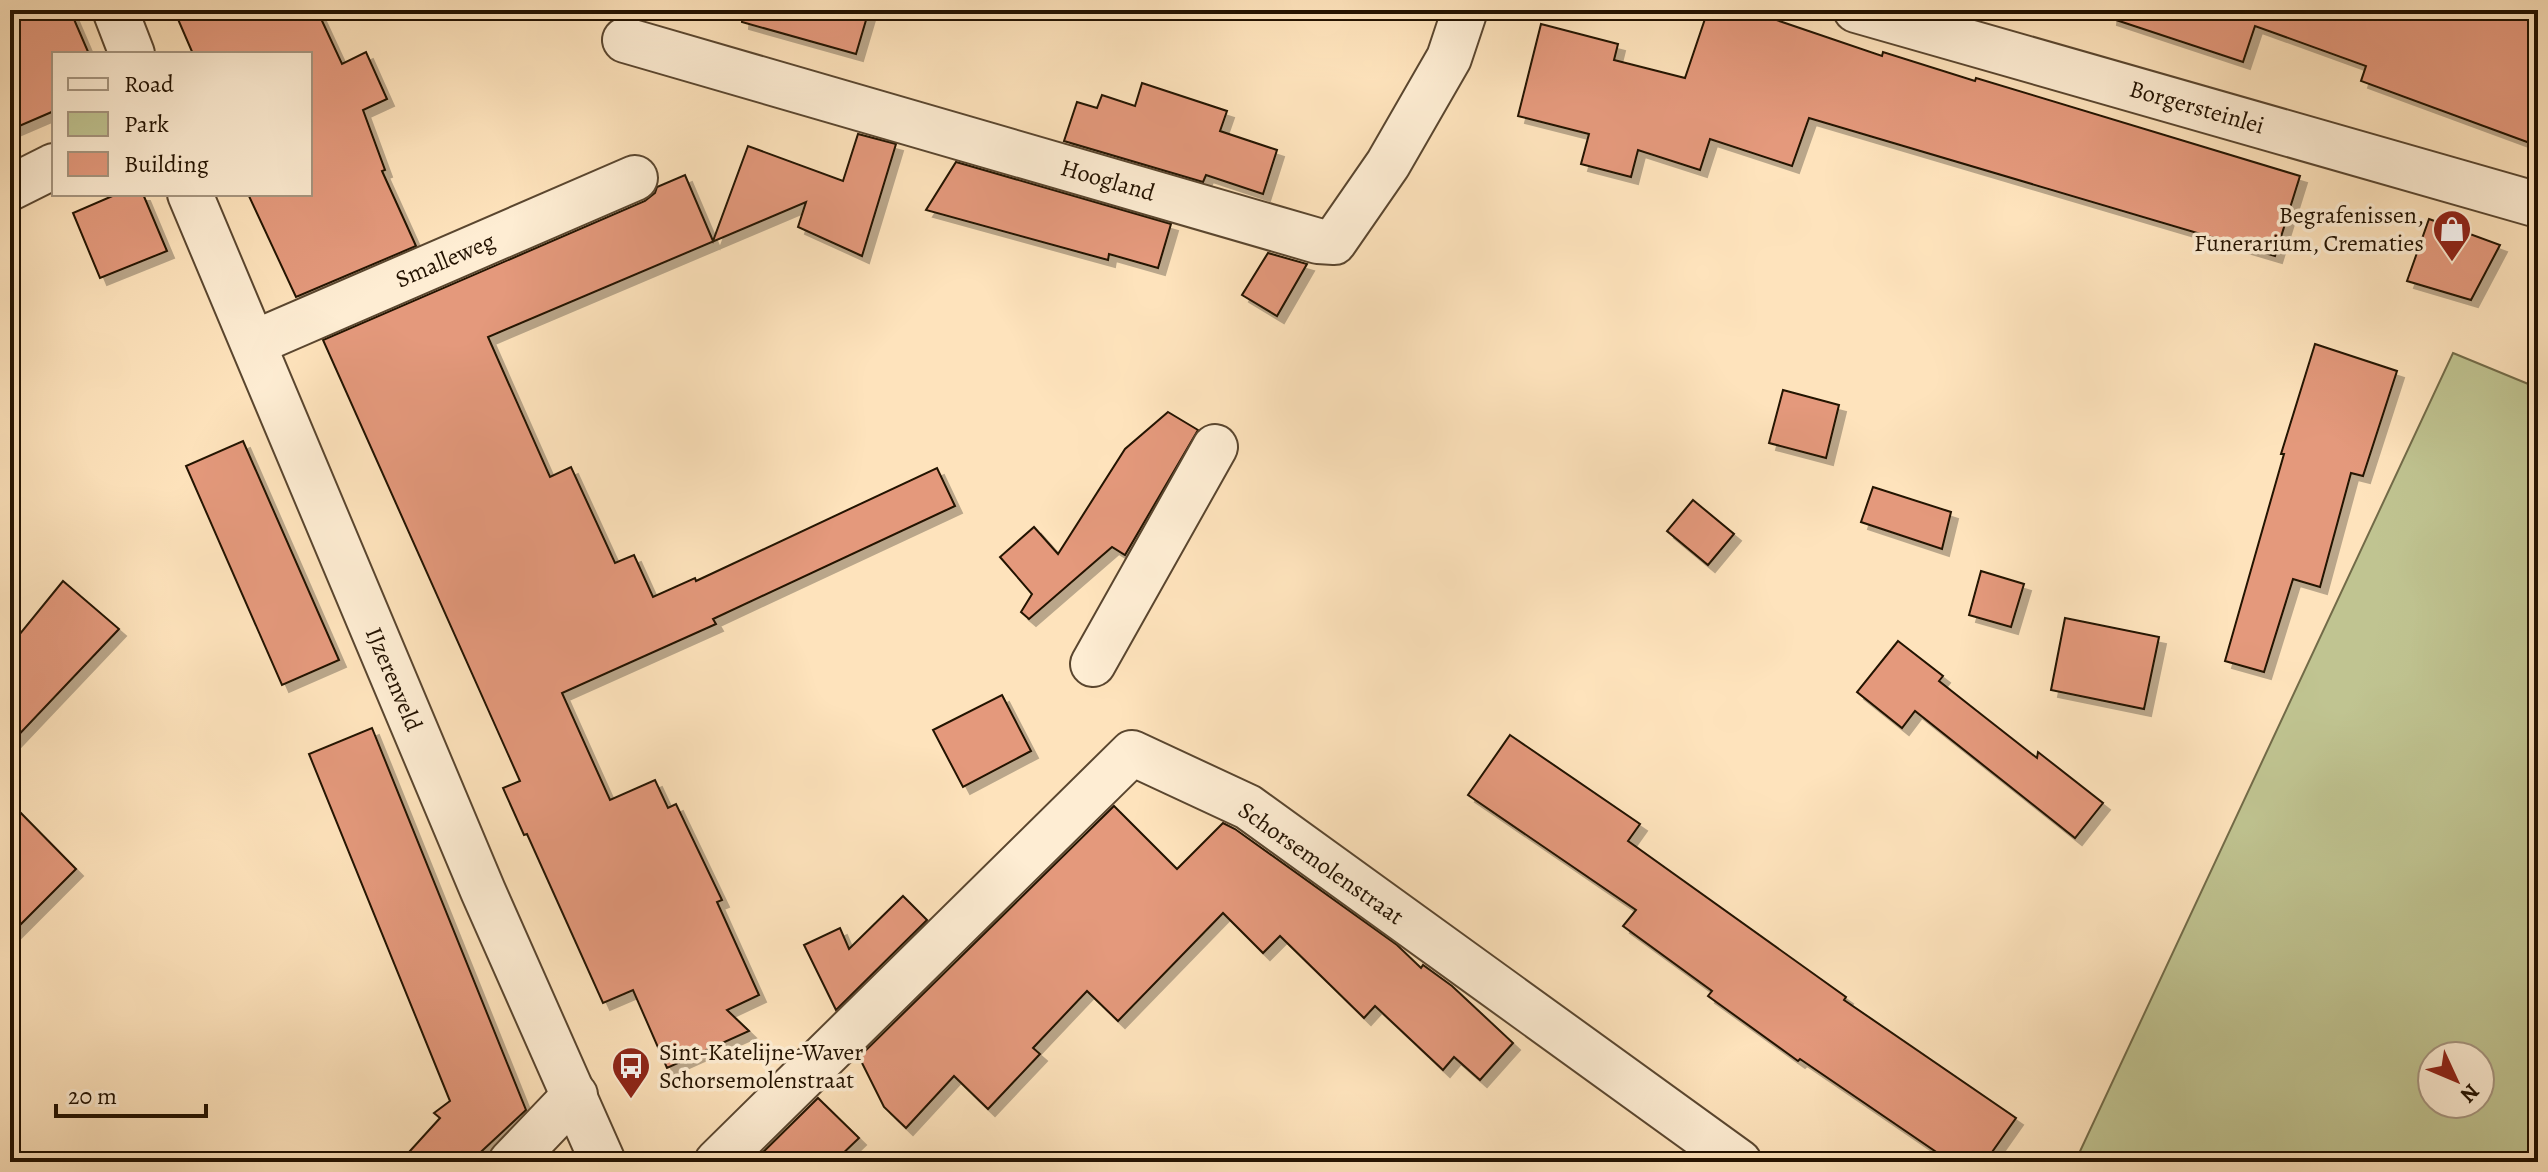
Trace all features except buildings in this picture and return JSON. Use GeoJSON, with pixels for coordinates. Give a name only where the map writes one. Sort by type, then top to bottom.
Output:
{"type":"FeatureCollection","features":[{"type":"Feature","properties":{"kind":"street"},"geometry":{"type":"LineString","coordinates":[[115,10],[131,52]]}},
{"type":"Feature","properties":{"kind":"street","name":"Hoogland"},"geometry":{"type":"LineString","coordinates":[[625,40],[1318,241],[1334,242],[1388,164],[1449,58],[1465,10]]}},
{"type":"Feature","properties":{"kind":"street","name":"Borgersteinlei"},"geometry":{"type":"LineString","coordinates":[[1856,10],[2538,205]]}},
{"type":"Feature","properties":{"kind":"street"},"geometry":{"type":"LineString","coordinates":[[10,188],[52,167]]}},
{"type":"Feature","properties":{"kind":"street","name":"Smalleweg"},"geometry":{"type":"LineString","coordinates":[[254,343],[635,178]]}},
{"type":"Feature","properties":{"kind":"street","name":"IJzerenveld"},"geometry":{"type":"LineString","coordinates":[[191,196],[483,891],[603,1162]]}},
{"type":"Feature","properties":{"kind":"street"},"geometry":{"type":"LineString","coordinates":[[1093,664],[1215,447]]}},
{"type":"Feature","properties":{"kind":"street","name":"Schorsemolenstraat"},"geometry":{"type":"LineString","coordinates":[[717,1162],[1132,753],[1248,807],[1739,1162]]}},
{"type":"Feature","properties":{"kind":"street"},"geometry":{"type":"LineString","coordinates":[[511,1162],[575,1095]]}},
{"type":"Feature","properties":{"kind":"green space"},"geometry":{"type":"Polygon","coordinates":[[[2453,353],[2538,388],[2538,1162],[2075,1162],[2453,353]]]}},
{"type":"Feature","properties":{"kind":"place","name":"Begrafenissen, Funerarium, Crematies"},"geometry":{"type":"Point","coordinates":[2452,263]}},
{"type":"Feature","properties":{"kind":"place","name":"Sint-Katelijne-Waver Schorsemolenstraat"},"geometry":{"type":"Point","coordinates":[631,1100]}}]}
